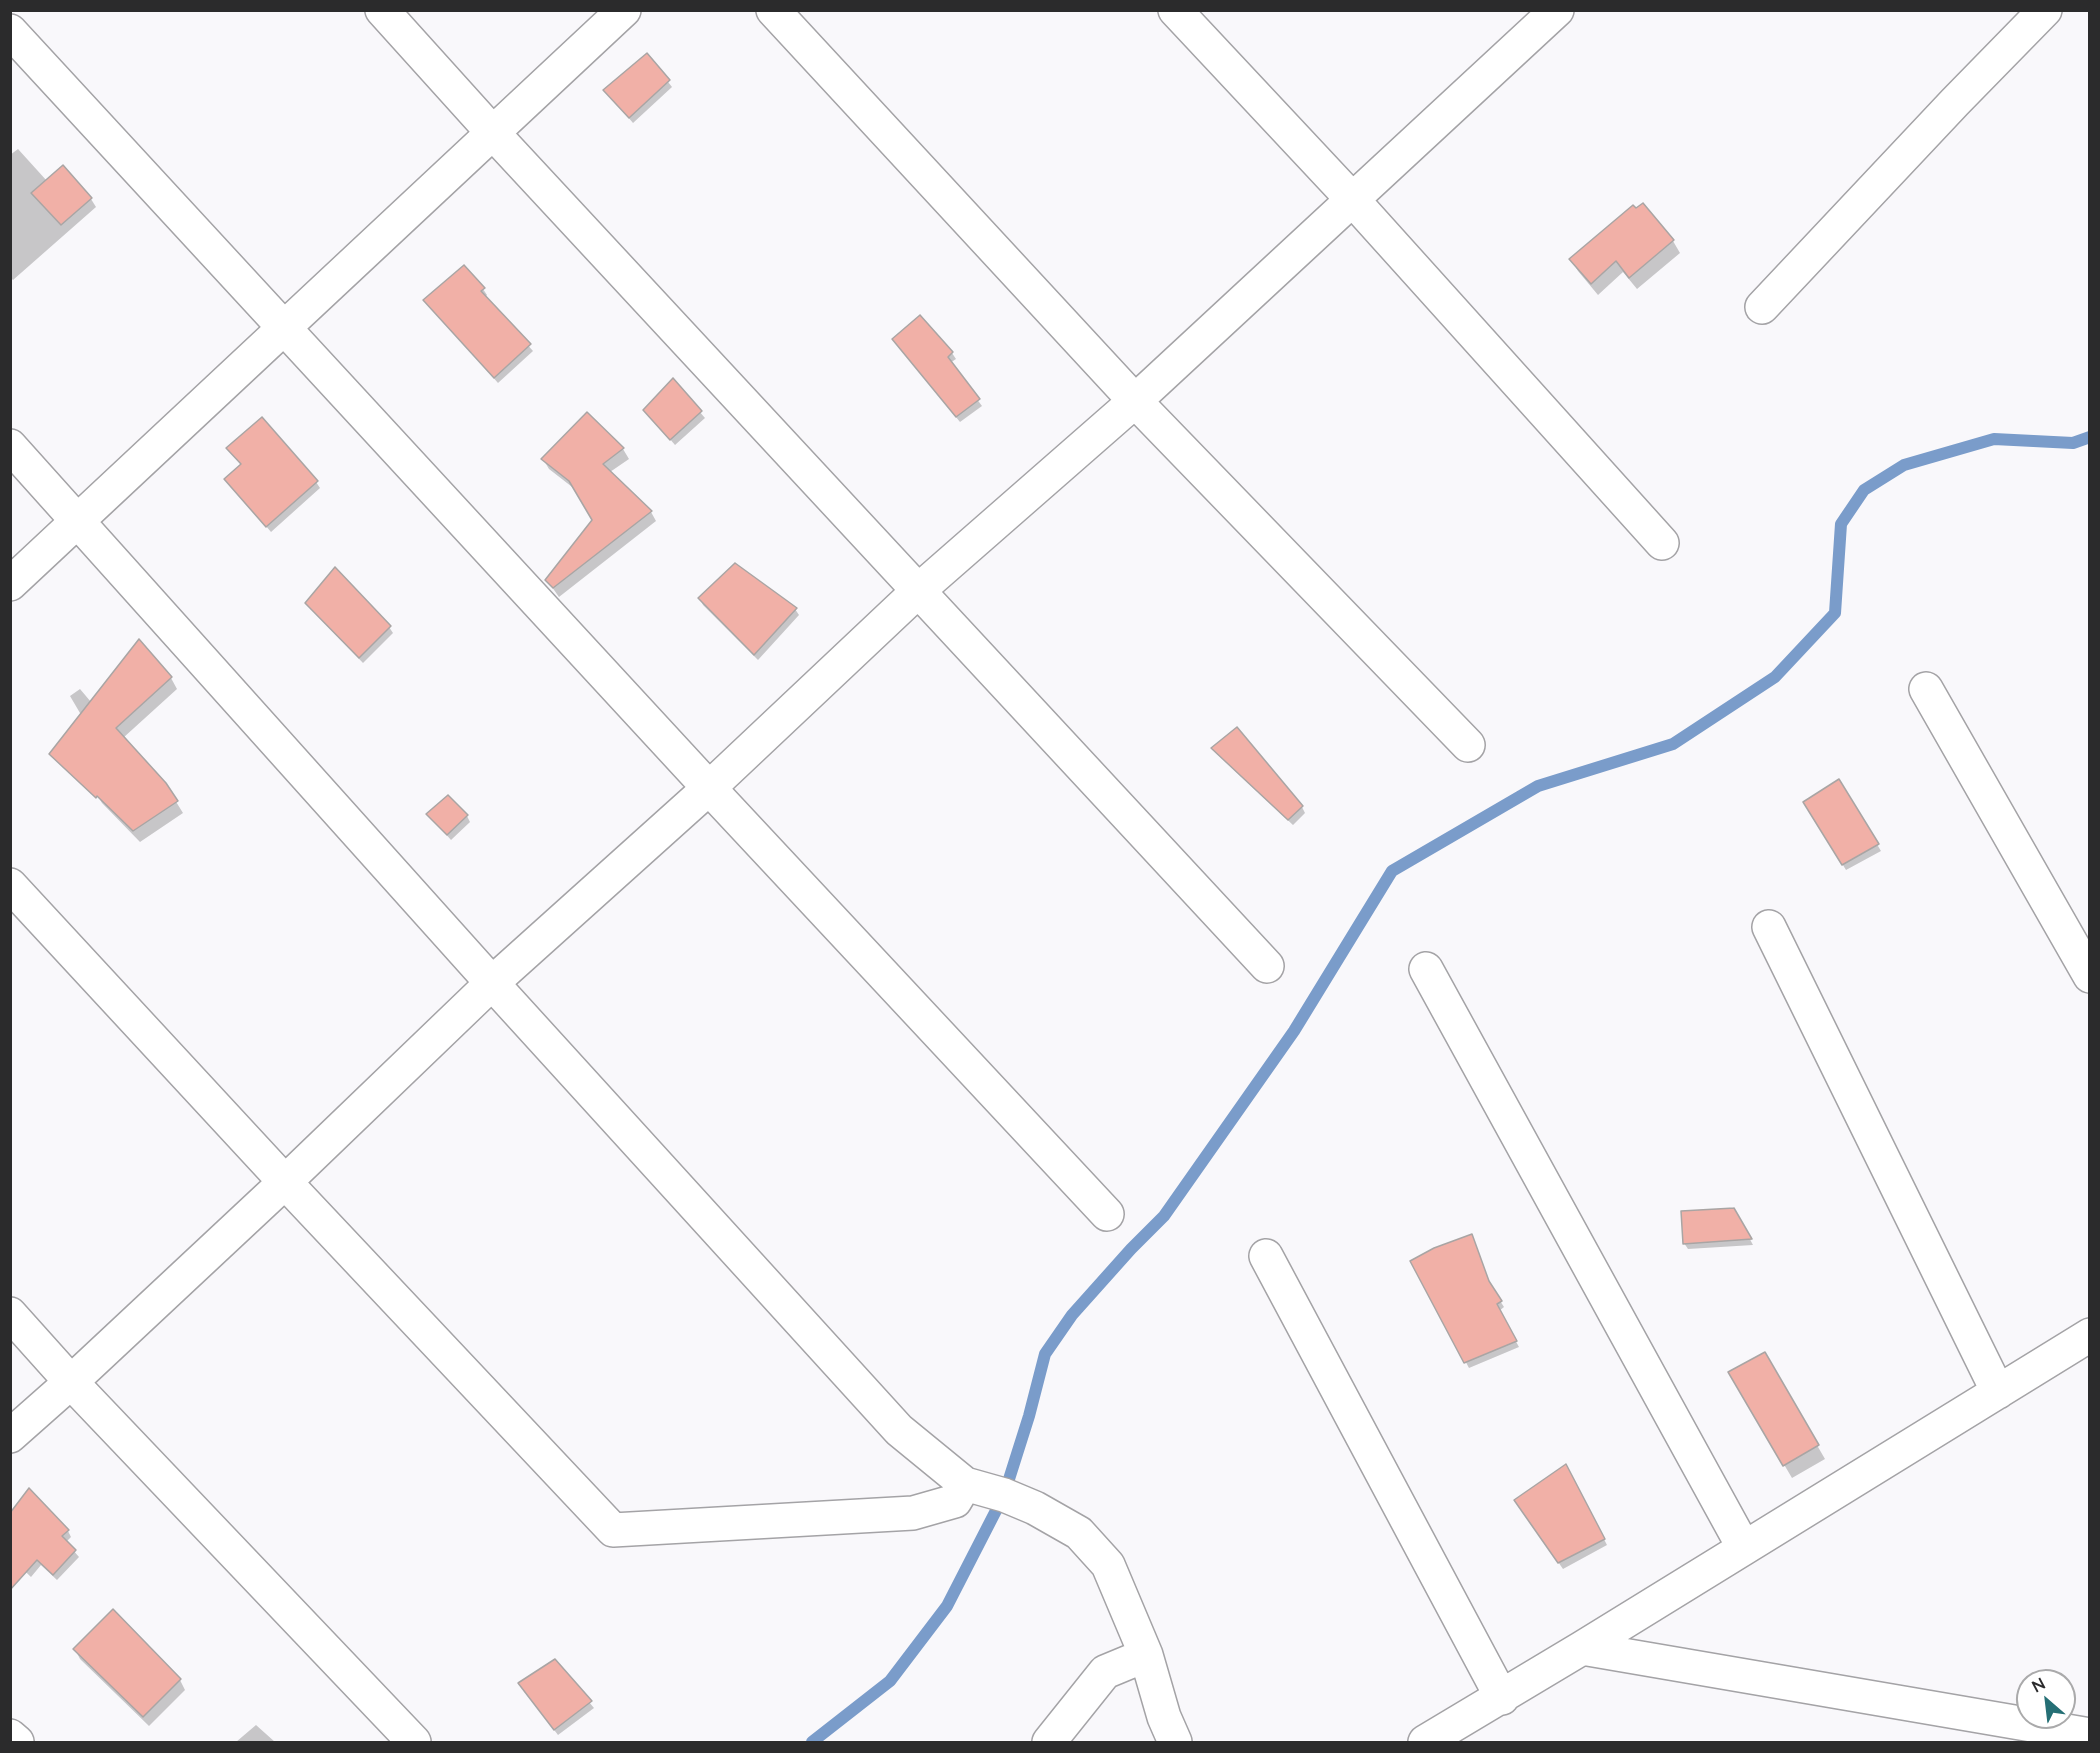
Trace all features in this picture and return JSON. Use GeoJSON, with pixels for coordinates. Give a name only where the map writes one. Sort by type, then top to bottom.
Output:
{"type":"FeatureCollection","features":[{"type":"Feature","properties":{"kind":"street"},"geometry":{"type":"LineString","coordinates":[[381,10],[1267,966]]}},
{"type":"Feature","properties":{"kind":"street"},"geometry":{"type":"LineString","coordinates":[[10,584],[624,10]]}},
{"type":"Feature","properties":{"kind":"street"},"geometry":{"type":"LineString","coordinates":[[773,10],[1136,401],[1468,745]]}},
{"type":"Feature","properties":{"kind":"street"},"geometry":{"type":"LineString","coordinates":[[1175,10],[1352,199],[1662,543]]}},
{"type":"Feature","properties":{"kind":"street"},"geometry":{"type":"LineString","coordinates":[[10,1436],[72,1382],[285,1182],[492,983],[709,788],[919,591],[1136,401],[1557,10]]}},
{"type":"Feature","properties":{"kind":"street"},"geometry":{"type":"LineString","coordinates":[[1762,307],[2045,10]]}},
{"type":"Feature","properties":{"kind":"street"},"geometry":{"type":"LineString","coordinates":[[10,31],[709,788],[1107,1214]]}},
{"type":"Feature","properties":{"kind":"street"},"geometry":{"type":"LineString","coordinates":[[10,446],[492,983],[899,1431],[965,1484],[1004,1495],[1035,1508],[1078,1533],[1108,1565],[1146,1655],[1164,1717],[1175,1743]]}},
{"type":"Feature","properties":{"kind":"street"},"geometry":{"type":"LineString","coordinates":[[1926,689],[2090,976]]}},
{"type":"Feature","properties":{"kind":"street"},"geometry":{"type":"LineString","coordinates":[[10,885],[285,1182],[613,1530],[913,1513],[955,1501],[965,1484]]}},
{"type":"Feature","properties":{"kind":"street"},"geometry":{"type":"LineString","coordinates":[[1769,927],[1998,1392]]}},
{"type":"Feature","properties":{"kind":"street"},"geometry":{"type":"LineString","coordinates":[[1426,969],[1744,1548]]}},
{"type":"Feature","properties":{"kind":"street"},"geometry":{"type":"LineString","coordinates":[[1266,1256],[1502,1698]]}},
{"type":"Feature","properties":{"kind":"street"},"geometry":{"type":"LineString","coordinates":[[10,1314],[414,1743]]}},
{"type":"Feature","properties":{"kind":"street"},"geometry":{"type":"LineString","coordinates":[[1425,1743],[1502,1698],[2090,1335]]}},
{"type":"Feature","properties":{"kind":"street"},"geometry":{"type":"LineString","coordinates":[[1582,1648],[2090,1735]]}},
{"type":"Feature","properties":{"kind":"street"},"geometry":{"type":"LineString","coordinates":[[1049,1743],[1105,1672],[1146,1655]]}},
{"type":"Feature","properties":{"kind":"street"},"geometry":{"type":"LineString","coordinates":[[10,1736],[17,1743]]}},
{"type":"Feature","properties":{"kind":"building"},"geometry":{"type":"Polygon","coordinates":[[[647,53],[670,80],[629,118],[603,90],[647,53]]]}},
{"type":"Feature","properties":{"kind":"building"},"geometry":{"type":"Polygon","coordinates":[[[63,165],[92,198],[61,225],[31,193],[63,165]]]}},
{"type":"Feature","properties":{"kind":"building"},"geometry":{"type":"Polygon","coordinates":[[[1643,203],[1674,240],[1629,278],[1616,261],[1591,284],[1569,259],[1633,205],[1636,208],[1643,203]]]}},
{"type":"Feature","properties":{"kind":"building"},"geometry":{"type":"Polygon","coordinates":[[[464,265],[485,288],[481,291],[531,344],[494,378],[423,300],[464,265]]]}},
{"type":"Feature","properties":{"kind":"building"},"geometry":{"type":"Polygon","coordinates":[[[920,315],[953,352],[948,357],[980,399],[956,417],[892,339],[920,315]]]}},
{"type":"Feature","properties":{"kind":"building"},"geometry":{"type":"Polygon","coordinates":[[[673,378],[702,411],[670,440],[643,410],[673,378]]]}},
{"type":"Feature","properties":{"kind":"building"},"geometry":{"type":"Polygon","coordinates":[[[587,412],[624,448],[603,464],[652,511],[553,588],[545,580],[592,520],[569,481],[541,459],[587,412]]]}},
{"type":"Feature","properties":{"kind":"building"},"geometry":{"type":"Polygon","coordinates":[[[262,417],[318,481],[266,527],[224,479],[241,464],[226,448],[262,417]]]}},
{"type":"Feature","properties":{"kind":"building"},"geometry":{"type":"Polygon","coordinates":[[[735,563],[797,608],[754,655],[698,598],[735,563]]]}},
{"type":"Feature","properties":{"kind":"building"},"geometry":{"type":"Polygon","coordinates":[[[335,567],[391,626],[359,658],[305,603],[335,567]]]}},
{"type":"Feature","properties":{"kind":"building"},"geometry":{"type":"Polygon","coordinates":[[[139,639],[172,677],[116,728],[166,783],[178,801],[133,831],[49,754],[139,639]]]}},
{"type":"Feature","properties":{"kind":"building"},"geometry":{"type":"Polygon","coordinates":[[[1237,727],[1303,806],[1288,820],[1211,748],[1237,727]]]}},
{"type":"Feature","properties":{"kind":"building"},"geometry":{"type":"Polygon","coordinates":[[[1839,779],[1879,844],[1842,865],[1803,802],[1839,779]]]}},
{"type":"Feature","properties":{"kind":"building"},"geometry":{"type":"Polygon","coordinates":[[[448,795],[468,815],[447,835],[426,814],[448,795]]]}},
{"type":"Feature","properties":{"kind":"building"},"geometry":{"type":"Polygon","coordinates":[[[1734,1208],[1752,1239],[1683,1244],[1681,1211],[1734,1208]]]}},
{"type":"Feature","properties":{"kind":"building"},"geometry":{"type":"Polygon","coordinates":[[[1472,1234],[1489,1281],[1502,1301],[1497,1304],[1517,1341],[1464,1363],[1410,1261],[1434,1248],[1472,1234]]]}},
{"type":"Feature","properties":{"kind":"building"},"geometry":{"type":"Polygon","coordinates":[[[1765,1352],[1819,1445],[1783,1466],[1728,1372],[1765,1352]]]}},
{"type":"Feature","properties":{"kind":"building"},"geometry":{"type":"Polygon","coordinates":[[[1566,1464],[1605,1539],[1558,1563],[1514,1500],[1566,1464]]]}},
{"type":"Feature","properties":{"kind":"building"},"geometry":{"type":"Polygon","coordinates":[[[29,1488],[69,1530],[62,1536],[76,1550],[53,1575],[37,1560],[10,1590],[10,1513],[29,1488]]]}},
{"type":"Feature","properties":{"kind":"building"},"geometry":{"type":"Polygon","coordinates":[[[113,1609],[181,1679],[143,1717],[73,1649],[113,1609]]]}},
{"type":"Feature","properties":{"kind":"building"},"geometry":{"type":"Polygon","coordinates":[[[555,1659],[592,1701],[554,1730],[518,1683],[555,1659]]]}},
{"type":"Feature","properties":{"kind":"waterway"},"geometry":{"type":"LineString","coordinates":[[812,1742],[890,1681],[947,1606],[1004,1495],[1029,1416],[1045,1354],[1072,1315],[1164,1216],[1294,1031],[1392,871],[1538,786],[1673,744],[1775,677],[1835,613],[1841,524],[1864,490],[1904,465],[1994,439],[2073,443],[2090,437]]}}]}
